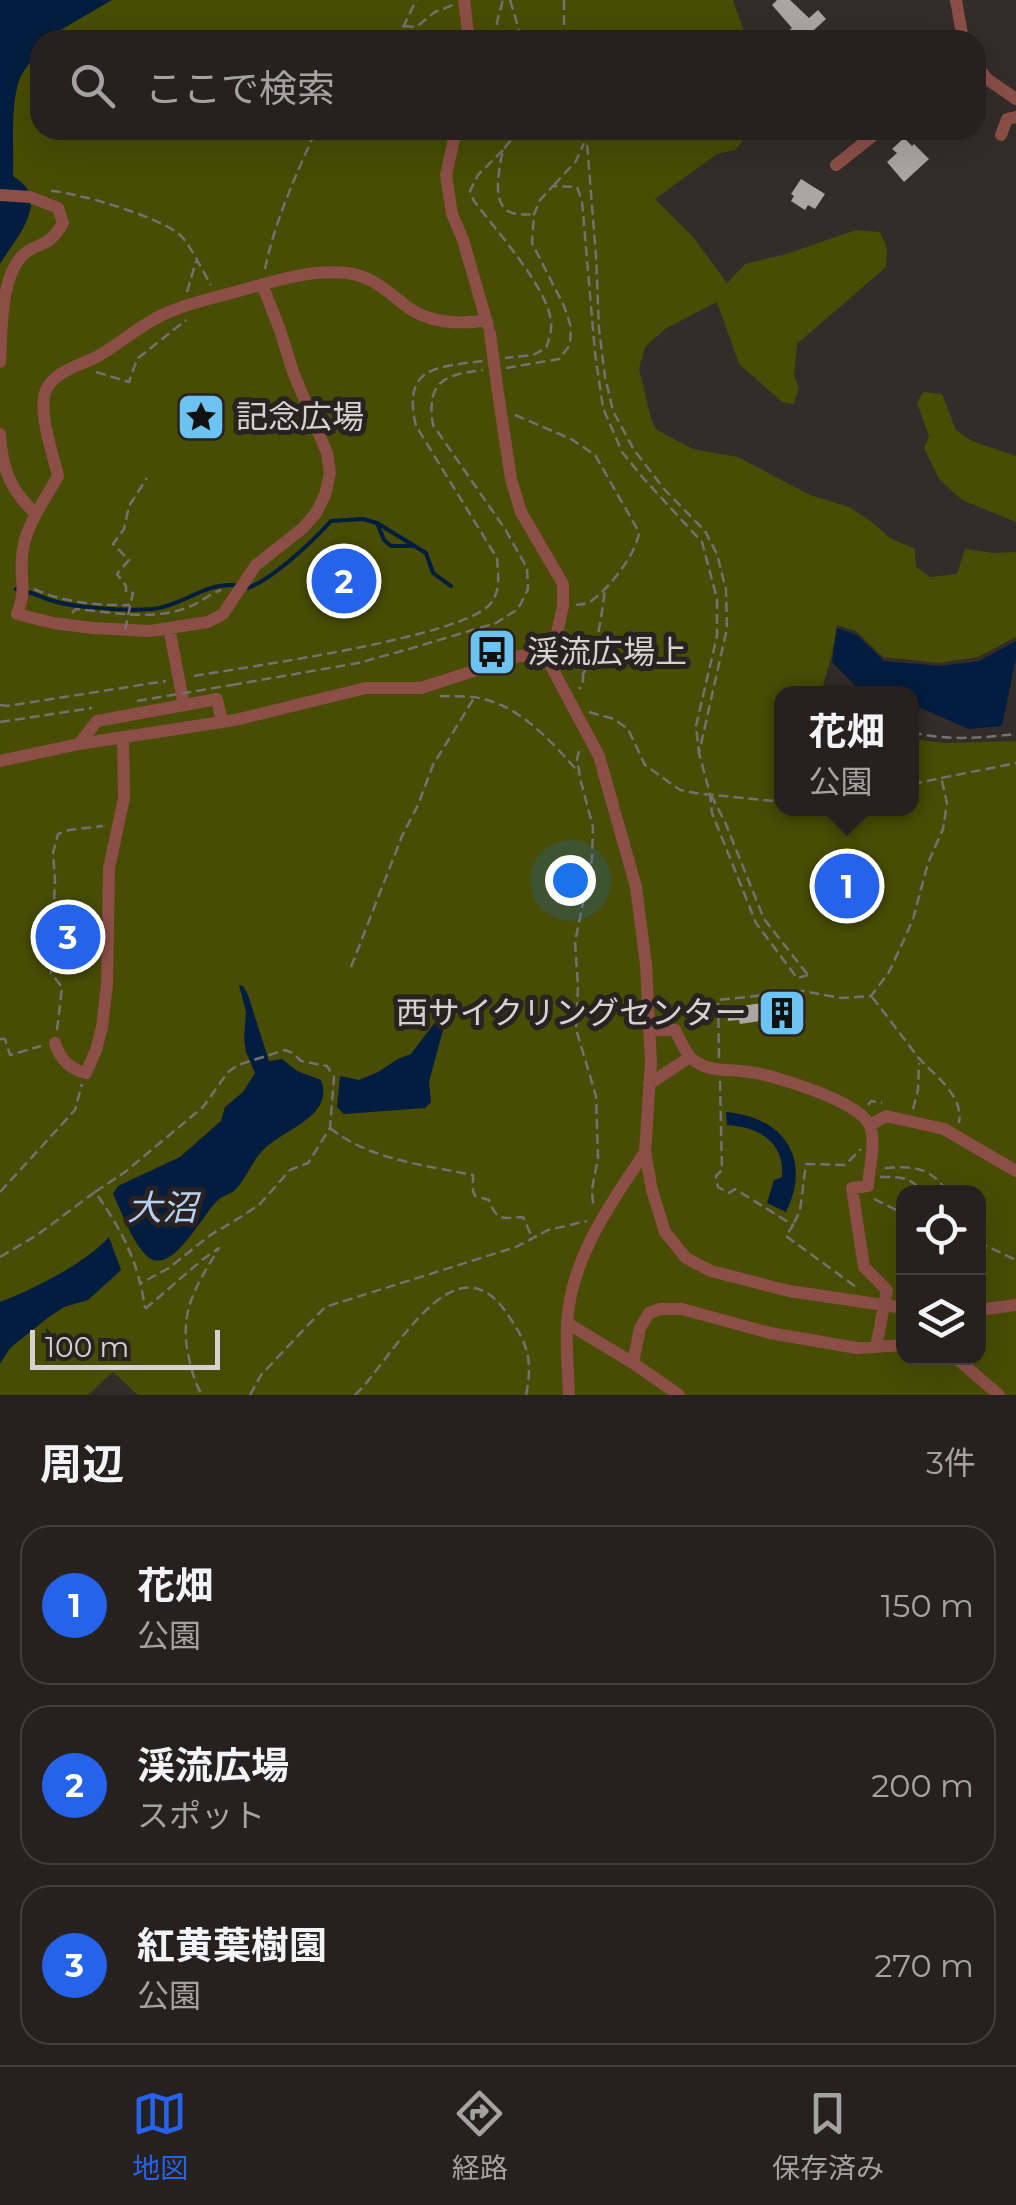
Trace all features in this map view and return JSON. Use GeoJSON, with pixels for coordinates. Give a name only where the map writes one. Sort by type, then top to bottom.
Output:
{"type":"FeatureCollection","features":[{"type":"Feature","properties":{"kind":"street"},"geometry":{"type":"LineString","coordinates":[[464,0],[467,30]]}},
{"type":"Feature","properties":{"kind":"street"},"geometry":{"type":"LineString","coordinates":[[956,0],[961,30]]}},
{"type":"Feature","properties":{"kind":"street"},"geometry":{"type":"LineString","coordinates":[[986,79],[1016,99]]}},
{"type":"Feature","properties":{"kind":"street"},"geometry":{"type":"LineString","coordinates":[[1000,134],[1007,119],[1016,117]]}},
{"type":"Feature","properties":{"kind":"street"},"geometry":{"type":"LineString","coordinates":[[454,140],[446,175],[452,214],[488,326],[511,479],[521,512],[563,584],[563,606],[545,654]]}},
{"type":"Feature","properties":{"kind":"street"},"geometry":{"type":"LineString","coordinates":[[836,164],[867,140]]}},
{"type":"Feature","properties":{"kind":"street"},"geometry":{"type":"LineString","coordinates":[[0,195],[30,198],[58,208],[64,223],[54,240],[22,255],[6,282],[0,362]]}},
{"type":"Feature","properties":{"kind":"street"},"geometry":{"type":"LineString","coordinates":[[262,284],[327,453],[330,472],[325,496],[316,513],[256,565],[222,614],[208,622],[150,632],[62,624],[17,614],[24,588],[22,556],[29,527],[58,476],[43,402],[48,386],[66,370],[98,356],[165,314],[218,296],[262,284],[316,272],[364,276],[429,318],[488,326]]}},
{"type":"Feature","properties":{"kind":"street"},"geometry":{"type":"LineString","coordinates":[[0,434],[1,461],[20,499],[36,514]]}},
{"type":"Feature","properties":{"kind":"street"},"geometry":{"type":"LineString","coordinates":[[169,628],[184,705]]}},
{"type":"Feature","properties":{"kind":"street"},"geometry":{"type":"LineString","coordinates":[[0,761],[79,744],[222,722],[366,688],[420,688],[520,656],[545,654]]}},
{"type":"Feature","properties":{"kind":"street"},"geometry":{"type":"LineString","coordinates":[[545,654],[599,756],[636,887],[650,1030],[644,1152],[666,1232],[686,1258],[712,1271],[896,1308]]}},
{"type":"Feature","properties":{"kind":"street"},"geometry":{"type":"LineString","coordinates":[[79,744],[96,721],[217,699],[222,722]]}},
{"type":"Feature","properties":{"kind":"street"},"geometry":{"type":"LineString","coordinates":[[55,1043],[59,1056],[75,1070],[86,1073],[96,1050],[108,984],[109,868],[124,798],[123,737]]}},
{"type":"Feature","properties":{"kind":"street"},"geometry":{"type":"LineString","coordinates":[[650,1030],[674,1030],[690,1057],[719,1070],[747,1071],[800,1085],[851,1108],[871,1131]]}},
{"type":"Feature","properties":{"kind":"street"},"geometry":{"type":"LineString","coordinates":[[650,1084],[690,1057]]}},
{"type":"Feature","properties":{"kind":"street"},"geometry":{"type":"LineString","coordinates":[[876,1347],[886,1290],[864,1266],[852,1188],[869,1178],[871,1131],[886,1116],[944,1128],[1016,1171]]}},
{"type":"Feature","properties":{"kind":"street"},"geometry":{"type":"LineString","coordinates":[[569,1395],[567,1323],[582,1257],[644,1152]]}},
{"type":"Feature","properties":{"kind":"street"},"geometry":{"type":"LineString","coordinates":[[986,1309],[1016,1306]]}},
{"type":"Feature","properties":{"kind":"street"},"geometry":{"type":"LineString","coordinates":[[632,1363],[640,1328],[649,1314],[660,1309],[682,1309],[770,1333],[857,1348],[896,1346]]}},
{"type":"Feature","properties":{"kind":"street"},"geometry":{"type":"LineString","coordinates":[[567,1323],[679,1395]]}},
{"type":"Feature","properties":{"kind":"street"},"geometry":{"type":"LineString","coordinates":[[964,1365],[999,1395]]}},
{"type":"Feature","properties":{"kind":"path"},"geometry":{"type":"LineString","coordinates":[[401,30],[416,0]]}},
{"type":"Feature","properties":{"kind":"path"},"geometry":{"type":"LineString","coordinates":[[404,26],[416,28],[436,12],[464,0]]}},
{"type":"Feature","properties":{"kind":"path"},"geometry":{"type":"LineString","coordinates":[[497,30],[503,0]]}},
{"type":"Feature","properties":{"kind":"path"},"geometry":{"type":"LineString","coordinates":[[510,0],[519,30]]}},
{"type":"Feature","properties":{"kind":"path"},"geometry":{"type":"LineString","coordinates":[[564,0],[564,30]]}},
{"type":"Feature","properties":{"kind":"path"},"geometry":{"type":"LineString","coordinates":[[262,284],[271,240],[311,140]]}},
{"type":"Feature","properties":{"kind":"path"},"geometry":{"type":"LineString","coordinates":[[185,678],[399,639],[454,624],[490,606],[499,579],[496,558],[416,426],[411,405],[414,388],[426,372],[440,366],[533,355],[546,348],[551,318],[541,292],[470,191],[478,174],[512,140]]}},
{"type":"Feature","properties":{"kind":"path"},"geometry":{"type":"LineString","coordinates":[[137,701],[358,662],[496,623],[518,609],[528,590],[527,568],[506,529],[433,425],[432,394],[441,381],[459,373],[559,359],[570,346],[571,327],[564,306],[532,244],[534,214],[540,200],[576,161],[586,140]]}},
{"type":"Feature","properties":{"kind":"path"},"geometry":{"type":"LineString","coordinates":[[586,140],[599,329],[614,411],[634,450],[665,490],[705,531],[717,554],[726,590],[727,628],[699,753]]}},
{"type":"Feature","properties":{"kind":"path"},"geometry":{"type":"LineString","coordinates":[[504,150],[498,173],[498,198],[506,212],[518,216],[534,214]]}},
{"type":"Feature","properties":{"kind":"path"},"geometry":{"type":"LineString","coordinates":[[553,186],[577,187],[582,201],[594,353],[603,408],[622,452],[702,542],[710,564],[717,599],[717,636],[696,726],[712,813],[756,923],[797,978],[808,976],[764,919],[710,794]]}},
{"type":"Feature","properties":{"kind":"path"},"geometry":{"type":"LineString","coordinates":[[54,190],[84,196],[181,235],[218,296]]}},
{"type":"Feature","properties":{"kind":"path"},"geometry":{"type":"LineString","coordinates":[[182,308],[196,261]]}},
{"type":"Feature","properties":{"kind":"path"},"geometry":{"type":"LineString","coordinates":[[75,366],[130,382],[137,359],[198,312]]}},
{"type":"Feature","properties":{"kind":"path"},"geometry":{"type":"LineString","coordinates":[[500,408],[571,439],[594,455],[639,532],[635,550],[606,588],[588,604],[563,606]]}},
{"type":"Feature","properties":{"kind":"path"},"geometry":{"type":"LineString","coordinates":[[125,630],[132,594],[126,592],[118,574],[129,560],[113,544],[124,529],[129,506],[148,478]]}},
{"type":"Feature","properties":{"kind":"path"},"geometry":{"type":"LineString","coordinates":[[24,588],[111,606],[130,605]]}},
{"type":"Feature","properties":{"kind":"path"},"geometry":{"type":"LineString","coordinates":[[606,588],[600,631],[572,706],[614,719],[628,729],[645,765],[680,790],[774,801]]}},
{"type":"Feature","properties":{"kind":"path"},"geometry":{"type":"LineString","coordinates":[[62,624],[76,609],[164,613],[188,608],[218,590],[237,592]]}},
{"type":"Feature","properties":{"kind":"path"},"geometry":{"type":"LineString","coordinates":[[554,638],[583,674]]}},
{"type":"Feature","properties":{"kind":"path"},"geometry":{"type":"LineString","coordinates":[[0,705],[165,682]]}},
{"type":"Feature","properties":{"kind":"path"},"geometry":{"type":"LineString","coordinates":[[420,688],[440,696],[499,704],[534,727],[580,774]]}},
{"type":"Feature","properties":{"kind":"path"},"geometry":{"type":"LineString","coordinates":[[352,967],[433,765],[474,698]]}},
{"type":"Feature","properties":{"kind":"path"},"geometry":{"type":"LineString","coordinates":[[0,722],[98,707]]}},
{"type":"Feature","properties":{"kind":"path"},"geometry":{"type":"LineString","coordinates":[[585,730],[577,759],[593,827],[592,859],[576,942],[576,1029],[596,1096],[598,1158],[593,1204]]}},
{"type":"Feature","properties":{"kind":"path"},"geometry":{"type":"LineString","coordinates":[[919,733],[964,738],[1016,734]]}},
{"type":"Feature","properties":{"kind":"path"},"geometry":{"type":"LineString","coordinates":[[919,782],[1016,764]]}},
{"type":"Feature","properties":{"kind":"path"},"geometry":{"type":"LineString","coordinates":[[793,1225],[735,1189],[729,1193],[715,1182],[722,1170],[718,1000],[802,991],[842,998],[871,996],[889,972],[902,944],[943,829],[947,804],[941,777]]}},
{"type":"Feature","properties":{"kind":"path"},"geometry":{"type":"LineString","coordinates":[[0,1039],[5,1039],[10,1055],[55,1043],[62,987],[50,973],[53,853],[58,834],[119,825]]}},
{"type":"Feature","properties":{"kind":"path"},"geometry":{"type":"LineString","coordinates":[[871,996],[919,1059],[944,1082],[960,1113],[956,1136]]}},
{"type":"Feature","properties":{"kind":"path"},"geometry":{"type":"LineString","coordinates":[[0,1257],[37,1236],[125,1172],[203,1107],[238,1064],[285,1050],[301,1061],[328,1066],[334,1077],[330,1128],[308,1163],[290,1170],[260,1204],[141,1283]]}},
{"type":"Feature","properties":{"kind":"path"},"geometry":{"type":"LineString","coordinates":[[911,1120],[918,1090],[919,1059]]}},
{"type":"Feature","properties":{"kind":"path"},"geometry":{"type":"LineString","coordinates":[[0,1192],[75,1110],[86,1073]]}},
{"type":"Feature","properties":{"kind":"path"},"geometry":{"type":"LineString","coordinates":[[330,1128],[348,1142],[398,1160],[473,1175],[475,1196],[489,1200],[499,1218],[524,1217],[533,1238]]}},
{"type":"Feature","properties":{"kind":"path"},"geometry":{"type":"LineString","coordinates":[[855,1287],[786,1236],[800,1210],[806,1164],[845,1164],[871,1131]]}},
{"type":"Feature","properties":{"kind":"path"},"geometry":{"type":"LineString","coordinates":[[869,1178],[906,1167],[935,1175],[943,1185]]}},
{"type":"Feature","properties":{"kind":"path"},"geometry":{"type":"LineString","coordinates":[[869,1178],[903,1176],[917,1185]]}},
{"type":"Feature","properties":{"kind":"path"},"geometry":{"type":"LineString","coordinates":[[869,1178],[867,1196],[896,1210]]}},
{"type":"Feature","properties":{"kind":"path"},"geometry":{"type":"LineString","coordinates":[[95,1192],[116,1221],[140,1275],[145,1310],[219,1248],[196,1287],[184,1337],[194,1382],[202,1395]]}},
{"type":"Feature","properties":{"kind":"path"},"geometry":{"type":"LineString","coordinates":[[250,1395],[262,1375],[326,1307],[516,1247],[548,1230],[603,1218]]}},
{"type":"Feature","properties":{"kind":"path"},"geometry":{"type":"LineString","coordinates":[[986,1246],[1016,1260]]}},
{"type":"Feature","properties":{"kind":"path"},"geometry":{"type":"LineString","coordinates":[[355,1395],[418,1317],[440,1297],[460,1287],[475,1288],[492,1296],[506,1310],[523,1339],[532,1368],[526,1395]]}},
{"type":"Feature","properties":{"kind":"shaded area"},"geometry":{"type":"Polygon","coordinates":[[[0,0],[733,0],[744,30],[30,30],[30,140],[742,140],[735,150],[717,154],[655,199],[694,238],[727,283],[745,264],[856,230],[880,232],[887,248],[886,267],[797,344],[794,376],[799,388],[794,404],[782,402],[739,364],[717,302],[665,329],[645,347],[639,369],[657,430],[693,449],[738,457],[810,495],[849,507],[890,538],[915,549],[916,567],[930,577],[957,574],[965,549],[1016,552],[1016,637],[978,657],[939,663],[883,657],[856,631],[837,625],[823,686],[774,686],[774,816],[919,816],[919,740],[1016,741],[1016,1395],[138,1395],[113,1372],[88,1395],[0,1395],[0,0]]]}},
{"type":"Feature","properties":{"kind":"shaded area"},"geometry":{"type":"Polygon","coordinates":[[[923,392],[942,394],[956,430],[972,441],[1016,456],[1016,522],[962,500],[939,479],[924,448],[929,436],[917,403],[923,392]]]}},
{"type":"Feature","properties":{"kind":"water"},"geometry":{"type":"Polygon","coordinates":[[[0,0],[112,0],[60,30],[30,30],[30,61],[19,81],[13,115],[13,176],[26,187],[31,207],[0,264],[0,0]]]}},
{"type":"Feature","properties":{"kind":"water"},"geometry":{"type":"Polygon","coordinates":[[[837,628],[857,635],[884,661],[940,666],[979,661],[1016,641],[1002,726],[968,729],[919,708],[919,686],[856,686],[832,662],[837,628]]]}},
{"type":"Feature","properties":{"kind":"water","name":"大沼"},"geometry":{"type":"Polygon","coordinates":[[[239,985],[248,995],[269,1061],[282,1059],[297,1071],[321,1080],[321,1103],[305,1121],[263,1150],[237,1188],[218,1200],[180,1248],[162,1260],[153,1260],[135,1240],[113,1194],[118,1186],[180,1157],[221,1121],[225,1107],[243,1092],[255,1073],[246,1052],[246,1012],[239,985]]]}},
{"type":"Feature","properties":{"kind":"water"},"geometry":{"type":"Polygon","coordinates":[[[443,1012],[446,1019],[429,1082],[431,1102],[425,1108],[344,1114],[337,1107],[340,1076],[359,1080],[411,1054],[443,1012]]]}},
{"type":"Feature","properties":{"kind":"water"},"geometry":{"type":"Polygon","coordinates":[[[726,1112],[763,1122],[787,1143],[796,1174],[786,1212],[767,1203],[774,1180],[782,1177],[779,1154],[759,1133],[727,1125],[726,1112]]]}},
{"type":"Feature","properties":{"kind":"water"},"geometry":{"type":"Polygon","coordinates":[[[109,1237],[121,1270],[88,1300],[64,1307],[49,1317],[10,1348],[0,1364],[0,1302],[73,1266],[109,1237]]]}},
{"type":"Feature","properties":{"kind":"building"},"geometry":{"type":"Polygon","coordinates":[[[777,0],[790,0],[809,18],[818,10],[826,19],[814,30],[790,30],[792,28],[772,5],[777,0]]]}},
{"type":"Feature","properties":{"kind":"building"},"geometry":{"type":"Polygon","coordinates":[[[906,140],[929,159],[904,182],[887,162],[897,153],[892,149],[906,140]]]}},
{"type":"Feature","properties":{"kind":"building"},"geometry":{"type":"Polygon","coordinates":[[[801,179],[825,194],[815,209],[808,205],[805,210],[791,201],[801,179]]]}},
{"type":"Feature","properties":{"kind":"building","name":"西サイクリングセンター"},"geometry":{"type":"Polygon","coordinates":[[[803,997],[806,1024],[761,1029],[760,1021],[728,1021],[727,1008],[803,997]]]}},
{"type":"Feature","properties":{"kind":"waterway"},"geometry":{"type":"LineString","coordinates":[[248,588],[280,568],[331,521],[363,519],[377,523],[426,553],[433,573],[451,586]]}},
{"type":"Feature","properties":{"kind":"waterway"},"geometry":{"type":"LineString","coordinates":[[377,523],[391,546],[414,546]]}},
{"type":"Feature","properties":{"kind":"waterway"},"geometry":{"type":"LineString","coordinates":[[16,589],[75,605],[142,610],[164,607],[213,587],[234,585]]}},
{"type":"Feature","properties":{"kind":"place","name":"記念広場"},"geometry":{"type":"Point","coordinates":[201,417]}},
{"type":"Feature","properties":{"kind":"place","name":"渓流広場"},"geometry":{"type":"Point","coordinates":[344,581]}},
{"type":"Feature","properties":{"kind":"place","name":"渓流広場上"},"geometry":{"type":"Point","coordinates":[492,652]}},
{"type":"Feature","properties":{"kind":"place","name":"花畑"},"geometry":{"type":"Point","coordinates":[847,886]}},
{"type":"Feature","properties":{"kind":"place","name":"紅黄葉樹園"},"geometry":{"type":"Point","coordinates":[68,937]}},
{"type":"Feature","properties":{"kind":"place","name":"西サイクリングセンター"},"geometry":{"type":"Point","coordinates":[782,1013]}}]}
